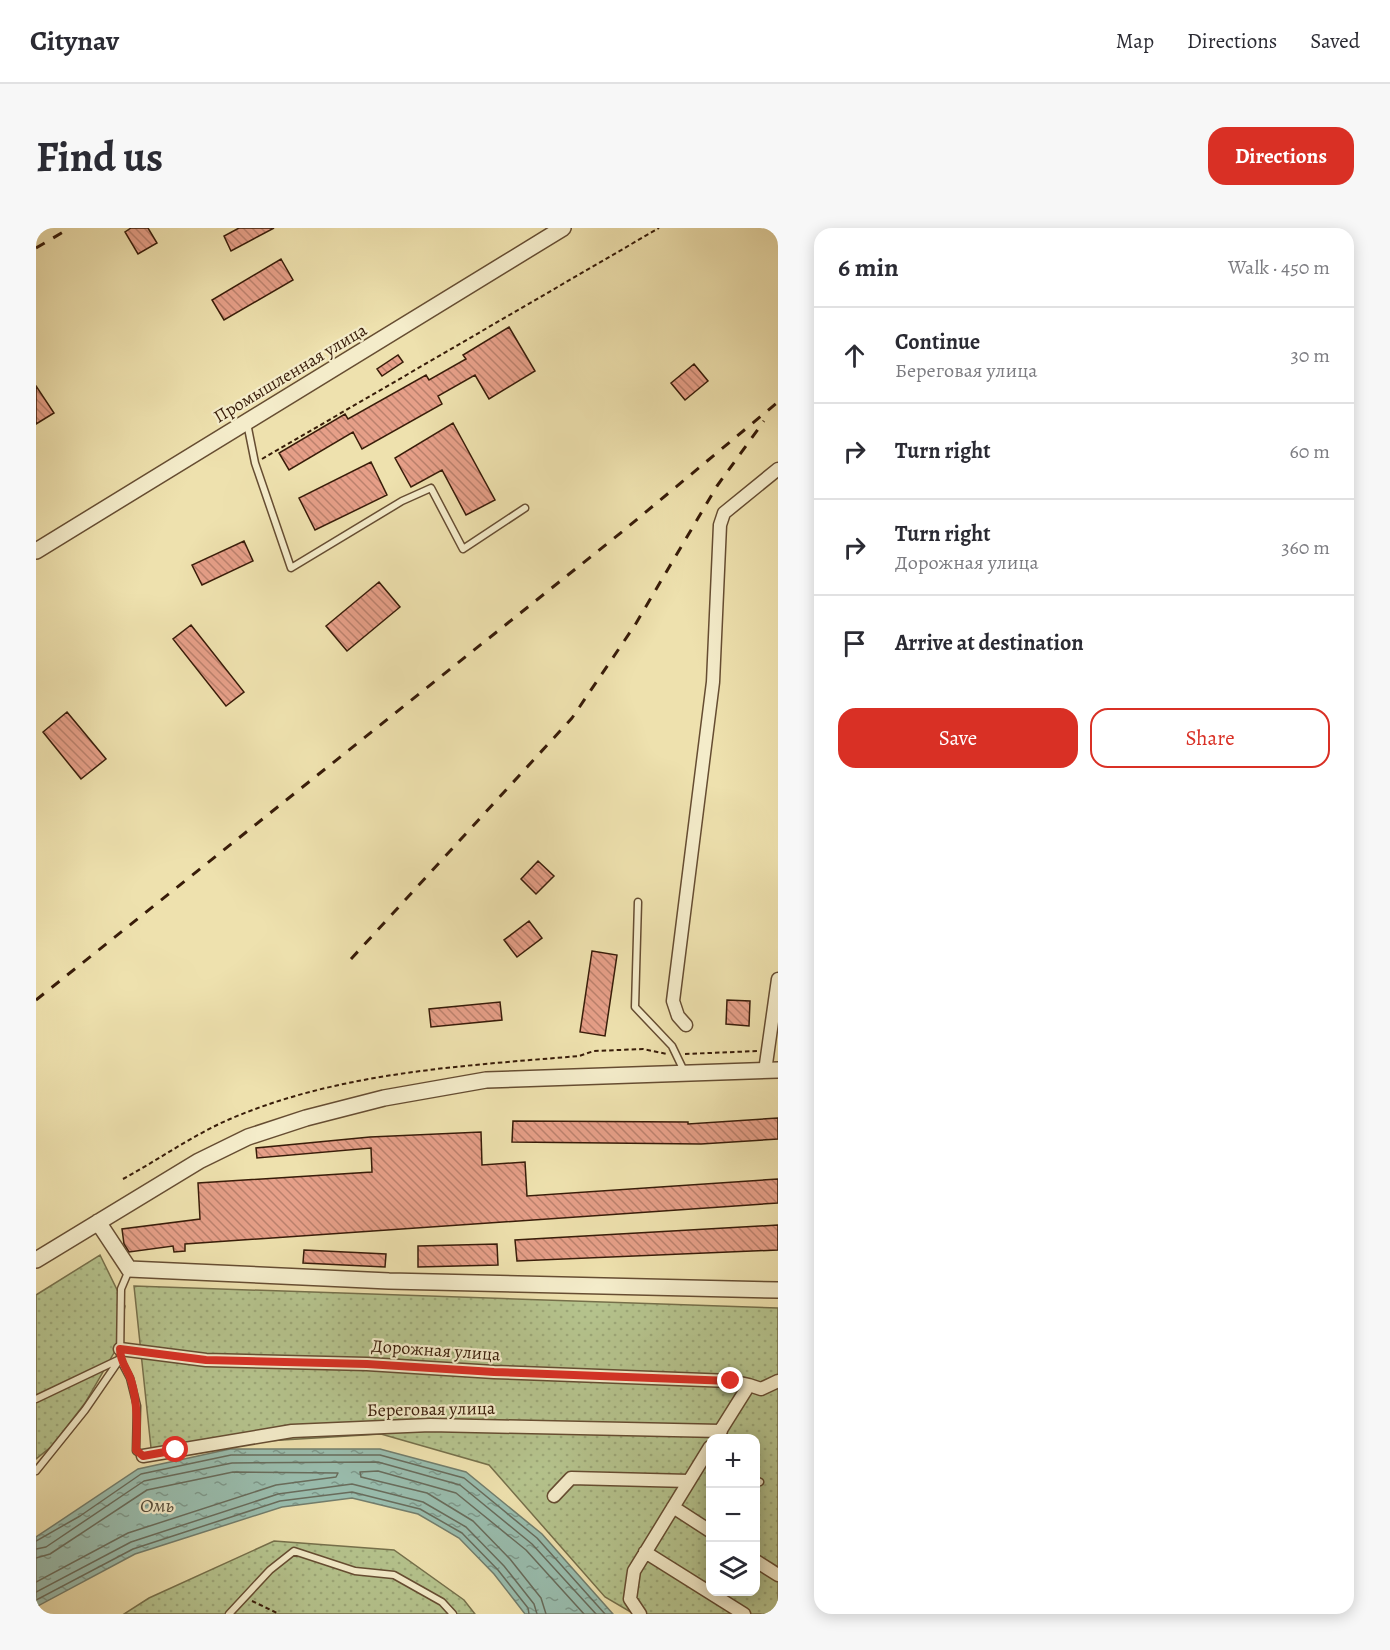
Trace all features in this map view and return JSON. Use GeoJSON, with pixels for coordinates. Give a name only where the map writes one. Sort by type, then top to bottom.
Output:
{"type":"FeatureCollection","features":[{"type":"Feature","properties":{"kind":"street","name":"Промышленная улица"},"geometry":{"type":"LineString","coordinates":[[36,551],[563,228]]}},
{"type":"Feature","properties":{"kind":"street"},"geometry":{"type":"LineString","coordinates":[[686,1025],[678,1016],[673,1001],[713,682],[720,525],[724,513],[778,469]]}},
{"type":"Feature","properties":{"kind":"street"},"geometry":{"type":"LineString","coordinates":[[36,1260],[199,1161],[248,1137],[362,1104],[486,1080],[772,1070],[778,979]]}},
{"type":"Feature","properties":{"kind":"street"},"geometry":{"type":"LineString","coordinates":[[99,1222],[129,1269],[389,1281],[778,1290]]}},
{"type":"Feature","properties":{"kind":"street","name":"Дорожная улица"},"geometry":{"type":"LineString","coordinates":[[120,1354],[206,1360],[367,1364],[494,1372],[731,1381],[761,1389],[778,1381]]}},
{"type":"Feature","properties":{"kind":"street"},"geometry":{"type":"LineString","coordinates":[[719,1434],[749,1385]]}},
{"type":"Feature","properties":{"kind":"street","name":"Береговая улица"},"geometry":{"type":"LineString","coordinates":[[143,1456],[292,1431],[430,1425],[706,1435]]}},
{"type":"Feature","properties":{"kind":"street"},"geometry":{"type":"LineString","coordinates":[[640,1614],[630,1599],[634,1571],[706,1456]]}},
{"type":"Feature","properties":{"kind":"street"},"geometry":{"type":"LineString","coordinates":[[554,1496],[571,1478],[689,1481]]}},
{"type":"Feature","properties":{"kind":"street"},"geometry":{"type":"LineString","coordinates":[[673,1507],[706,1528]]}},
{"type":"Feature","properties":{"kind":"street"},"geometry":{"type":"LineString","coordinates":[[645,1552],[744,1614]]}},
{"type":"Feature","properties":{"kind":"street"},"geometry":{"type":"LineString","coordinates":[[760,1564],[778,1575]]}},
{"type":"Feature","properties":{"kind":"lane"},"geometry":{"type":"LineString","coordinates":[[246,422],[255,464],[291,568],[402,501],[431,488],[463,549],[525,508]]}},
{"type":"Feature","properties":{"kind":"lane"},"geometry":{"type":"LineString","coordinates":[[638,902],[635,1007],[672,1046],[686,1074]]}},
{"type":"Feature","properties":{"kind":"lane"},"geometry":{"type":"LineString","coordinates":[[129,1269],[122,1289],[120,1354],[130,1378],[137,1406],[136,1450],[143,1456]]}},
{"type":"Feature","properties":{"kind":"lane"},"geometry":{"type":"LineString","coordinates":[[36,1399],[120,1354]]}},
{"type":"Feature","properties":{"kind":"lane"},"geometry":{"type":"LineString","coordinates":[[36,1471],[72,1428],[120,1354]]}},
{"type":"Feature","properties":{"kind":"lane"},"geometry":{"type":"LineString","coordinates":[[229,1614],[270,1570],[294,1551],[354,1571],[394,1575],[442,1602],[453,1614]]}},
{"type":"Feature","properties":{"kind":"path"},"geometry":{"type":"LineString","coordinates":[[255,464],[659,228]]}},
{"type":"Feature","properties":{"kind":"path"},"geometry":{"type":"LineString","coordinates":[[244,1598],[279,1614]]}},
{"type":"Feature","properties":{"kind":"green space"},"geometry":{"type":"Polygon","coordinates":[[[100,1255],[125,1306],[115,1351],[85,1403],[52,1446],[36,1459],[36,1295],[100,1255]]]}},
{"type":"Feature","properties":{"kind":"green space"},"geometry":{"type":"Polygon","coordinates":[[[134,1286],[778,1308],[778,1614],[634,1614],[605,1597],[489,1465],[381,1434],[151,1448],[134,1286]]]}},
{"type":"Feature","properties":{"kind":"green space"},"geometry":{"type":"Polygon","coordinates":[[[274,1541],[394,1550],[464,1600],[475,1614],[124,1614],[149,1598],[274,1541]]]}},
{"type":"Feature","properties":{"kind":"water","name":"Омь"},"geometry":{"type":"Polygon","coordinates":[[[230,1449],[380,1449],[466,1472],[542,1534],[613,1614],[525,1614],[494,1574],[459,1538],[418,1514],[352,1498],[282,1507],[135,1554],[36,1607],[36,1537],[138,1469],[230,1449]]]}},
{"type":"Feature","properties":{"kind":"building"},"geometry":{"type":"Polygon","coordinates":[[[131,228],[148,228],[157,243],[138,254],[125,232],[131,228]]]}},
{"type":"Feature","properties":{"kind":"building"},"geometry":{"type":"Polygon","coordinates":[[[239,228],[274,228],[231,251],[224,236],[239,228]]]}},
{"type":"Feature","properties":{"kind":"building"},"geometry":{"type":"Polygon","coordinates":[[[281,259],[293,280],[224,320],[212,300],[281,259]]]}},
{"type":"Feature","properties":{"kind":"building"},"geometry":{"type":"Polygon","coordinates":[[[509,327],[535,371],[489,399],[475,375],[438,396],[442,404],[362,449],[353,432],[289,470],[279,453],[345,414],[348,419],[426,375],[429,380],[466,359],[463,355],[509,327]]]}},
{"type":"Feature","properties":{"kind":"building"},"geometry":{"type":"Polygon","coordinates":[[[398,355],[403,362],[382,376],[377,369],[398,355]]]}},
{"type":"Feature","properties":{"kind":"building"},"geometry":{"type":"Polygon","coordinates":[[[694,364],[708,381],[685,400],[671,383],[694,364]]]}},
{"type":"Feature","properties":{"kind":"building"},"geometry":{"type":"Polygon","coordinates":[[[36,386],[54,413],[36,424],[36,386]]]}},
{"type":"Feature","properties":{"kind":"building"},"geometry":{"type":"Polygon","coordinates":[[[453,423],[495,500],[466,515],[442,470],[411,487],[395,458],[453,423]]]}},
{"type":"Feature","properties":{"kind":"building"},"geometry":{"type":"Polygon","coordinates":[[[371,462],[387,495],[315,530],[299,498],[371,462]]]}},
{"type":"Feature","properties":{"kind":"building"},"geometry":{"type":"Polygon","coordinates":[[[244,541],[253,561],[202,585],[192,565],[244,541]]]}},
{"type":"Feature","properties":{"kind":"building"},"geometry":{"type":"Polygon","coordinates":[[[379,582],[400,607],[347,651],[326,626],[379,582]]]}},
{"type":"Feature","properties":{"kind":"building"},"geometry":{"type":"Polygon","coordinates":[[[191,625],[244,692],[226,706],[173,639],[191,625]]]}},
{"type":"Feature","properties":{"kind":"building"},"geometry":{"type":"Polygon","coordinates":[[[67,712],[106,759],[81,779],[43,732],[67,712]]]}},
{"type":"Feature","properties":{"kind":"building"},"geometry":{"type":"Polygon","coordinates":[[[538,861],[554,876],[536,894],[521,879],[538,861]]]}},
{"type":"Feature","properties":{"kind":"building"},"geometry":{"type":"Polygon","coordinates":[[[529,921],[542,938],[517,957],[504,940],[529,921]]]}},
{"type":"Feature","properties":{"kind":"building"},"geometry":{"type":"Polygon","coordinates":[[[592,951],[617,955],[605,1036],[580,1032],[592,951]]]}},
{"type":"Feature","properties":{"kind":"building"},"geometry":{"type":"Polygon","coordinates":[[[727,1000],[750,1001],[749,1026],[726,1024],[727,1000]]]}},
{"type":"Feature","properties":{"kind":"building"},"geometry":{"type":"Polygon","coordinates":[[[500,1002],[502,1020],[431,1027],[429,1009],[500,1002]]]}},
{"type":"Feature","properties":{"kind":"building"},"geometry":{"type":"Polygon","coordinates":[[[778,1118],[778,1139],[701,1144],[512,1142],[513,1121],[688,1122],[688,1124],[778,1118]]]}},
{"type":"Feature","properties":{"kind":"building"},"geometry":{"type":"Polygon","coordinates":[[[481,1132],[482,1165],[525,1162],[527,1196],[778,1179],[778,1203],[185,1244],[185,1251],[174,1252],[173,1246],[129,1252],[124,1244],[122,1229],[200,1219],[198,1183],[372,1172],[371,1148],[257,1158],[256,1148],[370,1137],[481,1132]]]}},
{"type":"Feature","properties":{"kind":"building"},"geometry":{"type":"Polygon","coordinates":[[[778,1225],[778,1250],[517,1261],[515,1240],[778,1225]]]}},
{"type":"Feature","properties":{"kind":"building"},"geometry":{"type":"Polygon","coordinates":[[[497,1244],[498,1265],[418,1267],[418,1246],[497,1244]]]}},
{"type":"Feature","properties":{"kind":"building"},"geometry":{"type":"Polygon","coordinates":[[[304,1250],[386,1254],[385,1267],[303,1263],[304,1250]]]}},
{"type":"Feature","properties":{"kind":"railway"},"geometry":{"type":"LineString","coordinates":[[36,248],[70,228]]}},
{"type":"Feature","properties":{"kind":"railway"},"geometry":{"type":"LineString","coordinates":[[36,1000],[623,531],[778,402]]}},
{"type":"Feature","properties":{"kind":"railway"},"geometry":{"type":"LineString","coordinates":[[351,959],[572,718],[635,625],[717,486],[764,421]]}},
{"type":"Feature","properties":{"kind":"route"},"geometry":{"type":"LineString","coordinates":[[176,1450],[143,1456],[136,1450],[137,1406],[130,1378],[120,1359],[120,1349],[163,1356],[275,1364],[367,1364],[494,1372],[731,1381]]}}]}
